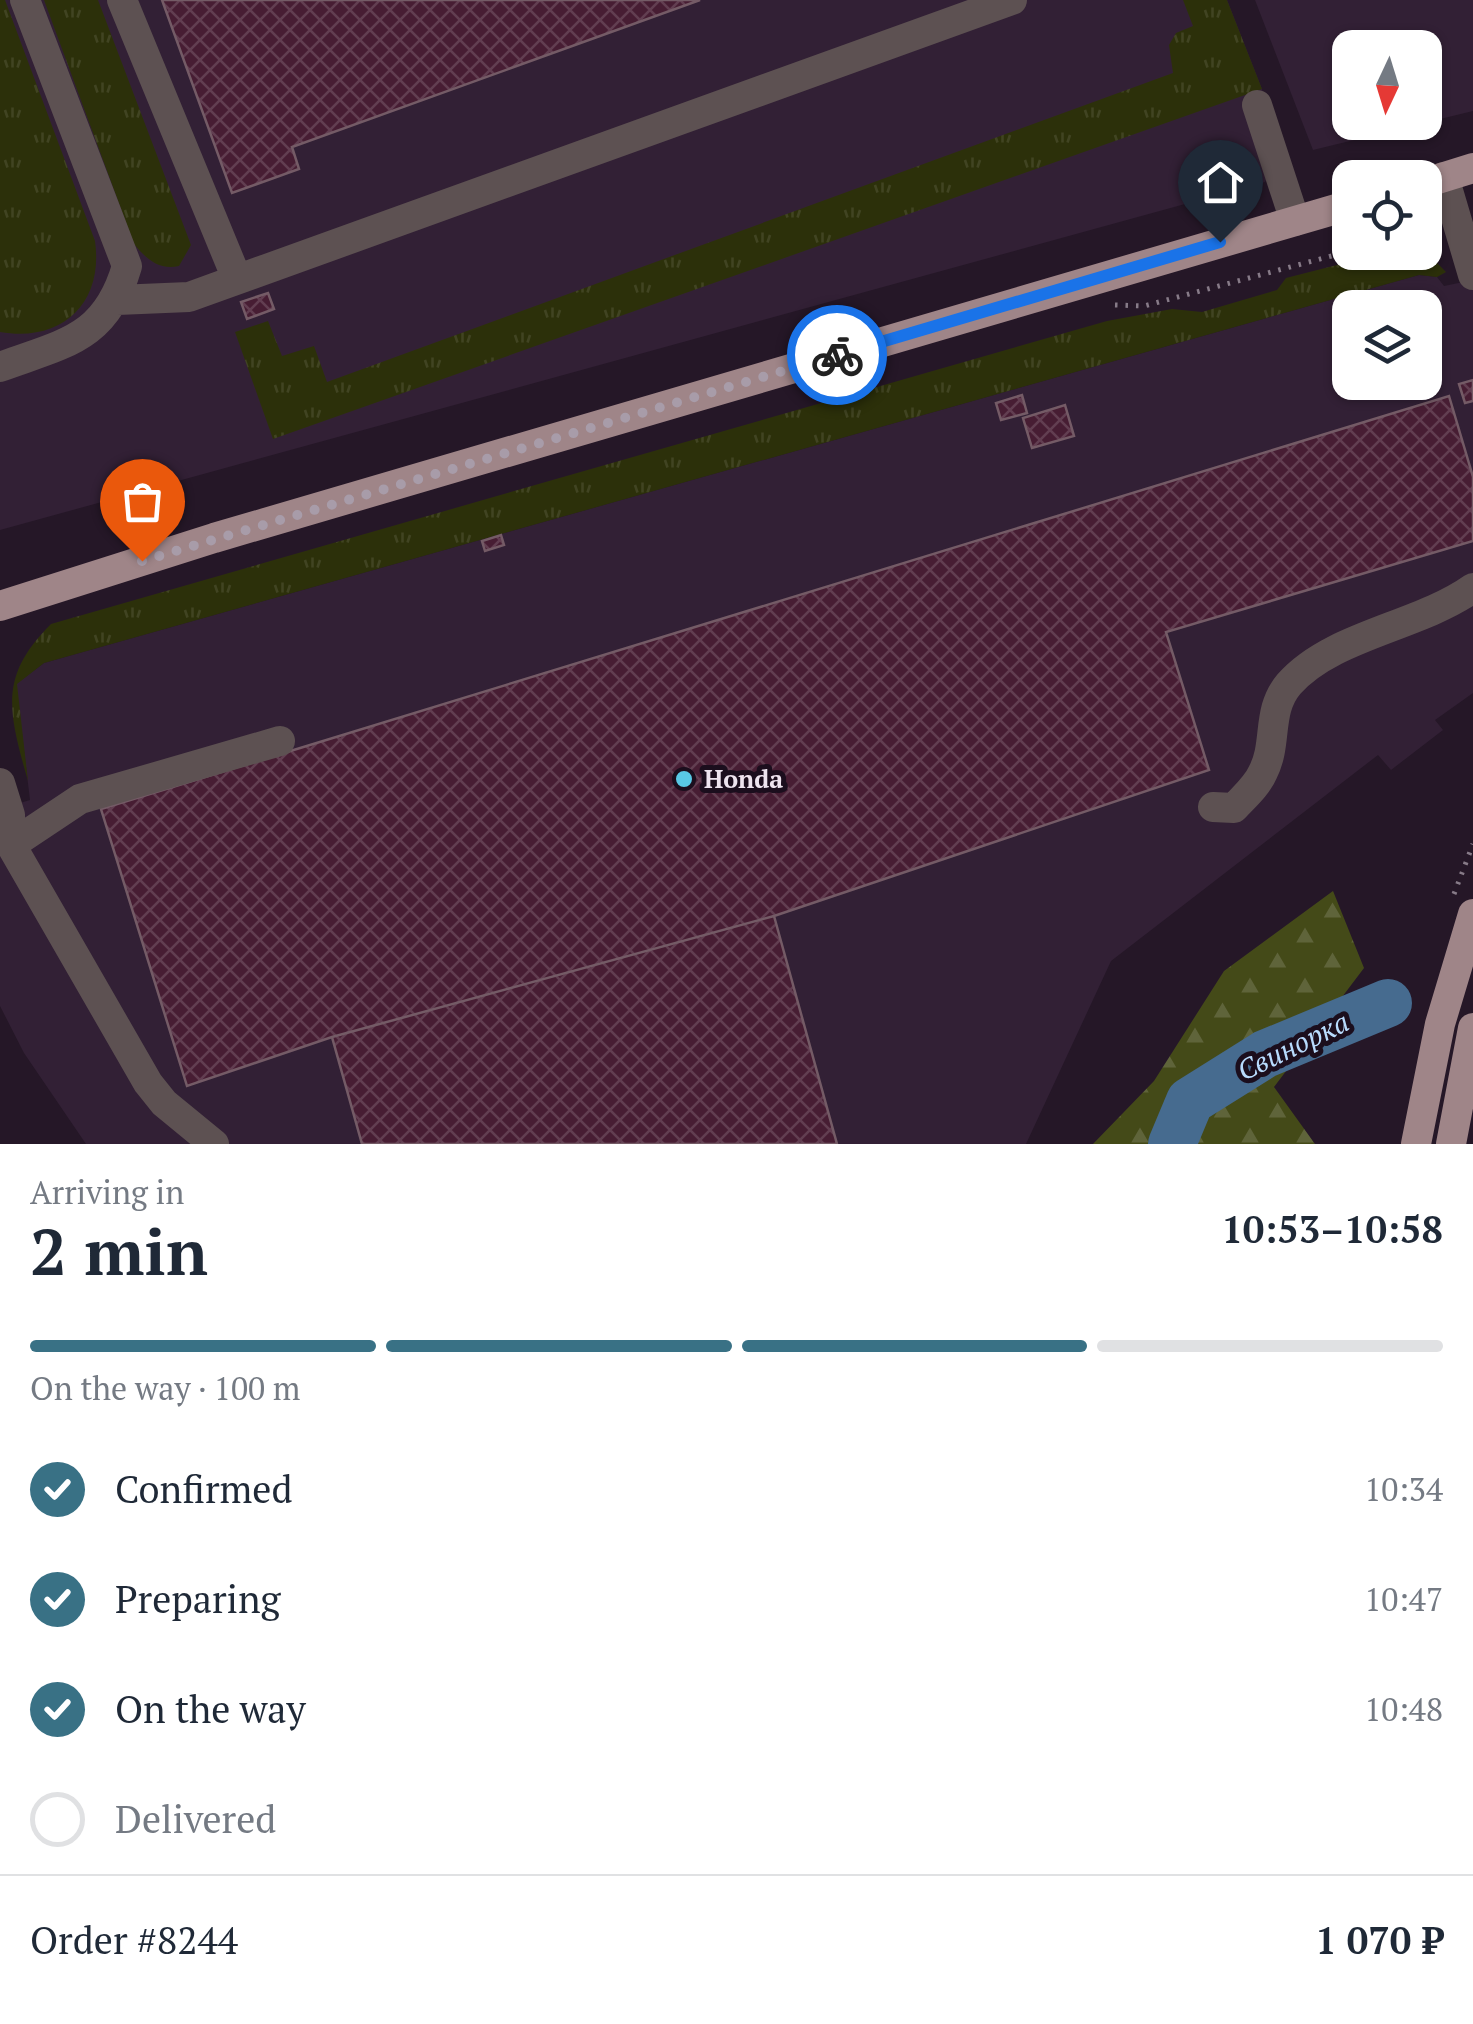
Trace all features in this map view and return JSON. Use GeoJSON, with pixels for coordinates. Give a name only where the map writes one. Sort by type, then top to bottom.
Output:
{"type":"FeatureCollection","features":[{"type":"Feature","properties":{"kind":"main road"},"geometry":{"type":"LineString","coordinates":[[0,606],[214,538],[1332,210]]}},
{"type":"Feature","properties":{"kind":"main road"},"geometry":{"type":"LineString","coordinates":[[1416,1144],[1440,1024],[1473,914]]}},
{"type":"Feature","properties":{"kind":"main road"},"geometry":{"type":"LineString","coordinates":[[1451,1144],[1473,1028]]}},
{"type":"Feature","properties":{"kind":"lane"},"geometry":{"type":"LineString","coordinates":[[0,366],[86,335],[117,300],[127,266],[25,0]]}},
{"type":"Feature","properties":{"kind":"lane"},"geometry":{"type":"LineString","coordinates":[[122,0],[237,280]]}},
{"type":"Feature","properties":{"kind":"lane"},"geometry":{"type":"LineString","coordinates":[[117,300],[190,297],[1012,0]]}},
{"type":"Feature","properties":{"kind":"lane"},"geometry":{"type":"LineString","coordinates":[[1257,105],[1295,221]]}},
{"type":"Feature","properties":{"kind":"lane"},"geometry":{"type":"LineString","coordinates":[[1447,176],[1473,275]]}},
{"type":"Feature","properties":{"kind":"lane"},"geometry":{"type":"LineString","coordinates":[[1213,807],[1234,808],[1265,770],[1275,706],[1284,690],[1315,660],[1414,621],[1473,588]]}},
{"type":"Feature","properties":{"kind":"lane"},"geometry":{"type":"LineString","coordinates":[[5,840],[80,799],[280,741]]}},
{"type":"Feature","properties":{"kind":"lane"},"geometry":{"type":"LineString","coordinates":[[0,782],[12,823],[5,840]]}},
{"type":"Feature","properties":{"kind":"lane"},"geometry":{"type":"LineString","coordinates":[[5,840],[148,1084],[164,1103],[214,1144]]}},
{"type":"Feature","properties":{"kind":"path"},"geometry":{"type":"LineString","coordinates":[[1110,304],[1144,306],[1332,256]]}},
{"type":"Feature","properties":{"kind":"shaded area"},"geometry":{"type":"Polygon","coordinates":[[[0,0],[1227,0],[1285,148],[1265,182],[0,530],[0,0]]]}},
{"type":"Feature","properties":{"kind":"shaded area"},"geometry":{"type":"Polygon","coordinates":[[[1255,0],[1473,0],[1473,111],[1442,119],[1442,30],[1332,30],[1332,140],[1354,140],[1313,150],[1255,0]]]}},
{"type":"Feature","properties":{"kind":"shaded area"},"geometry":{"type":"Polygon","coordinates":[[[1419,275],[1437,277],[1444,286],[1473,280],[1473,693],[1435,720],[1443,730],[1391,770],[1378,755],[1111,961],[1026,1144],[86,1144],[24,1053],[0,1006],[0,809],[30,800],[16,684],[44,663],[1332,300],[1332,400],[1442,400],[1442,290],[1366,290],[1419,275]]]}},
{"type":"Feature","properties":{"kind":"green space"},"geometry":{"type":"Polygon","coordinates":[[[0,0],[5,0],[95,241],[93,283],[85,300],[60,324],[22,334],[0,332],[0,0]]]}},
{"type":"Feature","properties":{"kind":"green space"},"geometry":{"type":"Polygon","coordinates":[[[44,0],[98,0],[191,245],[179,266],[154,262],[134,244],[44,0]]]}},
{"type":"Feature","properties":{"kind":"green space"},"geometry":{"type":"Polygon","coordinates":[[[1183,0],[1227,0],[1262,89],[273,439],[235,332],[268,321],[282,356],[314,346],[327,382],[1173,73],[1169,45],[1176,33],[1193,26],[1183,0]]]}},
{"type":"Feature","properties":{"kind":"green space"},"geometry":{"type":"Polygon","coordinates":[[[1332,266],[1332,270],[1442,268],[1446,272],[1366,290],[1332,290],[1332,300],[44,663],[17,684],[28,781],[16,733],[12,694],[23,660],[51,624],[1107,321],[1172,309],[1202,312],[1277,290],[1286,278],[1332,266]]]}},
{"type":"Feature","properties":{"kind":"green space"},"geometry":{"type":"Polygon","coordinates":[[[1333,891],[1364,968],[1274,1087],[1315,1144],[1093,1144],[1154,1081],[1224,971],[1333,891]]]}},
{"type":"Feature","properties":{"kind":"building"},"geometry":{"type":"Polygon","coordinates":[[[162,0],[700,0],[292,147],[299,169],[232,193],[162,0]]]}},
{"type":"Feature","properties":{"kind":"building"},"geometry":{"type":"Polygon","coordinates":[[[268,293],[274,309],[247,319],[241,302],[268,293]]]}},
{"type":"Feature","properties":{"kind":"building"},"geometry":{"type":"Polygon","coordinates":[[[1473,380],[1473,401],[1465,403],[1459,384],[1473,380]]]}},
{"type":"Feature","properties":{"kind":"building"},"geometry":{"type":"Polygon","coordinates":[[[1022,395],[1027,413],[1001,420],[996,403],[1022,395]]]}},
{"type":"Feature","properties":{"kind":"building"},"geometry":{"type":"Polygon","coordinates":[[[1449,396],[1473,477],[1473,541],[1166,632],[1209,770],[774,916],[332,1037],[187,1086],[101,809],[1449,396]]]}},
{"type":"Feature","properties":{"kind":"building"},"geometry":{"type":"Polygon","coordinates":[[[1065,405],[1074,436],[1032,448],[1023,418],[1065,405]]]}},
{"type":"Feature","properties":{"kind":"building"},"geometry":{"type":"Polygon","coordinates":[[[501,535],[504,545],[485,551],[482,541],[501,535]]]}},
{"type":"Feature","properties":{"kind":"building"},"geometry":{"type":"Polygon","coordinates":[[[774,916],[837,1144],[362,1144],[332,1037],[774,916]]]}},
{"type":"Feature","properties":{"kind":"waterway","name":"Свинорка"},"geometry":{"type":"LineString","coordinates":[[1172,1144],[1190,1101],[1265,1054],[1388,1003]]}},
{"type":"Feature","properties":{"kind":"way so far"},"geometry":{"type":"LineString","coordinates":[[142,561],[837,355]]}},
{"type":"Feature","properties":{"kind":"place","name":"Honda"},"geometry":{"type":"Point","coordinates":[684,779]}},
{"type":"Feature","properties":{"kind":"route"},"geometry":{"type":"LineString","coordinates":[[837,355],[1220,242]]}}]}
